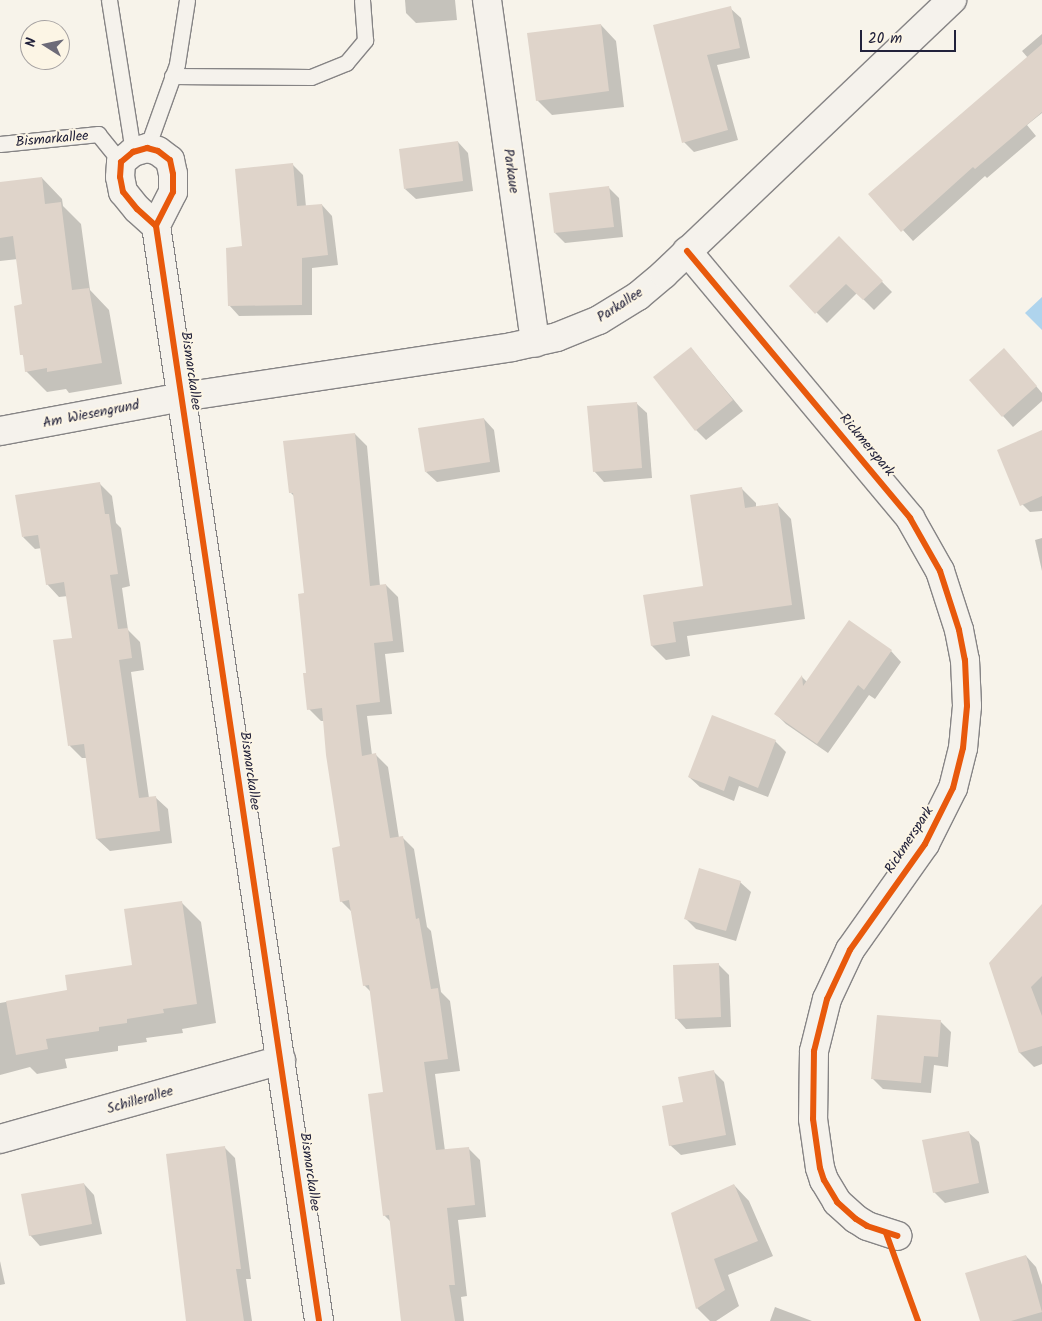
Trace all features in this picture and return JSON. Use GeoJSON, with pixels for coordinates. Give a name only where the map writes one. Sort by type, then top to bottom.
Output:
{"type":"FeatureCollection","features":[{"type":"Feature","properties":{"kind":"street","name":"Parkaue"},"geometry":{"type":"LineString","coordinates":[[487,0],[534,343]]}},
{"type":"Feature","properties":{"kind":"street","name":"Parkallee"},"geometry":{"type":"LineString","coordinates":[[182,397],[534,343],[578,329],[638,296],[688,251],[952,0]]}},
{"type":"Feature","properties":{"kind":"street"},"geometry":{"type":"LineString","coordinates":[[158,151],[170,160],[173,174],[173,192],[156,226],[137,209],[124,192],[120,177],[134,154],[158,151]]}},
{"type":"Feature","properties":{"kind":"street","name":"Bismarckallee"},"geometry":{"type":"LineString","coordinates":[[156,226],[319,1321]]}},
{"type":"Feature","properties":{"kind":"street","name":"Rickmerspark"},"geometry":{"type":"LineString","coordinates":[[688,251],[910,518],[940,571],[959,630],[965,660],[967,706],[963,748],[953,788],[925,844],[850,950],[827,999],[814,1051],[813,1119],[820,1168],[824,1180],[837,1202],[856,1219],[867,1226],[897,1236]]}},
{"type":"Feature","properties":{"kind":"street","name":"Am Wiesengrund"},"geometry":{"type":"LineString","coordinates":[[0,431],[182,397]]}},
{"type":"Feature","properties":{"kind":"street","name":"Schillerallee"},"geometry":{"type":"LineString","coordinates":[[0,1139],[281,1060]]}},
{"type":"Feature","properties":{"kind":"lane"},"geometry":{"type":"LineString","coordinates":[[109,0],[134,154]]}},
{"type":"Feature","properties":{"kind":"lane"},"geometry":{"type":"LineString","coordinates":[[134,154],[177,64],[187,0]]}},
{"type":"Feature","properties":{"kind":"lane"},"geometry":{"type":"LineString","coordinates":[[172,76],[311,76],[346,63],[365,40],[362,0]]}},
{"type":"Feature","properties":{"kind":"lane","name":"Bismarkallee"},"geometry":{"type":"LineString","coordinates":[[0,144],[98,134],[134,154]]}},
{"type":"Feature","properties":{"kind":"water"},"geometry":{"type":"Polygon","coordinates":[[[1042,297],[1042,330],[1025,313],[1042,297]]]}},
{"type":"Feature","properties":{"kind":"building"},"geometry":{"type":"Polygon","coordinates":[[[731,6],[740,48],[707,55],[728,130],[682,143],[653,25],[731,6]]]}},
{"type":"Feature","properties":{"kind":"building"},"geometry":{"type":"Polygon","coordinates":[[[601,24],[609,91],[536,101],[527,33],[601,24]]]}},
{"type":"Feature","properties":{"kind":"building"},"geometry":{"type":"Polygon","coordinates":[[[1042,44],[1042,112],[975,169],[973,167],[901,232],[868,194],[1042,44]]]}},
{"type":"Feature","properties":{"kind":"building"},"geometry":{"type":"Polygon","coordinates":[[[458,141],[463,181],[404,189],[399,149],[458,141]]]}},
{"type":"Feature","properties":{"kind":"building"},"geometry":{"type":"Polygon","coordinates":[[[293,163],[297,206],[322,204],[328,255],[302,258],[302,305],[228,306],[226,248],[242,246],[235,169],[293,163]]]}},
{"type":"Feature","properties":{"kind":"building"},"geometry":{"type":"Polygon","coordinates":[[[42,177],[45,204],[61,202],[72,290],[89,288],[102,363],[47,372],[47,368],[25,372],[23,355],[20,355],[14,306],[22,304],[13,236],[0,238],[0,182],[42,177]]]}},
{"type":"Feature","properties":{"kind":"building"},"geometry":{"type":"Polygon","coordinates":[[[609,186],[614,227],[554,233],[549,193],[609,186]]]}},
{"type":"Feature","properties":{"kind":"building"},"geometry":{"type":"Polygon","coordinates":[[[839,236],[883,281],[863,300],[846,284],[815,314],[789,286],[839,236]]]}},
{"type":"Feature","properties":{"kind":"building"},"geometry":{"type":"Polygon","coordinates":[[[691,347],[733,400],[695,431],[653,377],[691,347]]]}},
{"type":"Feature","properties":{"kind":"building"},"geometry":{"type":"Polygon","coordinates":[[[1004,348],[1037,386],[1002,417],[969,380],[1004,348]]]}},
{"type":"Feature","properties":{"kind":"building"},"geometry":{"type":"Polygon","coordinates":[[[637,402],[642,468],[593,472],[587,406],[637,402]]]}},
{"type":"Feature","properties":{"kind":"building"},"geometry":{"type":"Polygon","coordinates":[[[484,418],[490,462],[425,472],[418,428],[484,418]]]}},
{"type":"Feature","properties":{"kind":"building"},"geometry":{"type":"Polygon","coordinates":[[[1042,430],[1042,496],[1020,506],[997,450],[1042,430]]]}},
{"type":"Feature","properties":{"kind":"building"},"geometry":{"type":"Polygon","coordinates":[[[355,433],[370,586],[386,584],[393,641],[374,643],[380,702],[356,705],[362,756],[376,753],[390,838],[403,836],[416,919],[419,918],[431,989],[438,988],[448,1059],[424,1062],[436,1150],[469,1147],[475,1205],[447,1208],[455,1285],[449,1285],[455,1321],[401,1321],[389,1215],[383,1216],[368,1094],[383,1092],[369,985],[363,986],[349,900],[340,902],[332,848],[340,846],[326,755],[322,708],[307,710],[303,673],[306,673],[298,594],[304,593],[293,493],[289,493],[283,441],[355,433]]]}},
{"type":"Feature","properties":{"kind":"building"},"geometry":{"type":"Polygon","coordinates":[[[100,482],[105,514],[109,514],[118,574],[110,575],[118,629],[128,628],[132,658],[119,660],[139,798],[156,796],[160,831],[96,839],[84,744],[68,746],[53,640],[72,638],[64,582],[46,585],[38,535],[22,537],[15,495],[100,482]]]}},
{"type":"Feature","properties":{"kind":"building"},"geometry":{"type":"Polygon","coordinates":[[[742,487],[745,508],[778,503],[792,605],[673,622],[676,642],[651,646],[643,595],[703,586],[690,495],[742,487]]]}},
{"type":"Feature","properties":{"kind":"building"},"geometry":{"type":"Polygon","coordinates":[[[849,620],[892,650],[864,690],[858,685],[817,744],[774,714],[802,675],[803,686],[849,620]]]}},
{"type":"Feature","properties":{"kind":"building"},"geometry":{"type":"Polygon","coordinates":[[[712,715],[776,740],[758,788],[729,776],[724,791],[688,777],[712,715]]]}},
{"type":"Feature","properties":{"kind":"building"},"geometry":{"type":"Polygon","coordinates":[[[699,868],[741,881],[726,931],[684,919],[699,868]]]}},
{"type":"Feature","properties":{"kind":"building"},"geometry":{"type":"Polygon","coordinates":[[[182,901],[197,1004],[163,1009],[164,1013],[127,1019],[127,1023],[99,1027],[99,1031],[46,1039],[48,1049],[16,1055],[6,1001],[67,990],[65,975],[132,965],[124,909],[182,901]]]}},
{"type":"Feature","properties":{"kind":"building"},"geometry":{"type":"Polygon","coordinates":[[[1042,904],[1042,976],[1031,987],[1042,1016],[1042,1046],[1019,1053],[989,963],[1042,904]]]}},
{"type":"Feature","properties":{"kind":"building"},"geometry":{"type":"Polygon","coordinates":[[[719,963],[721,1017],[675,1019],[673,965],[719,963]]]}},
{"type":"Feature","properties":{"kind":"building"},"geometry":{"type":"Polygon","coordinates":[[[877,1015],[941,1020],[938,1057],[924,1056],[921,1083],[871,1079],[877,1015]]]}},
{"type":"Feature","properties":{"kind":"building"},"geometry":{"type":"Polygon","coordinates":[[[714,1070],[726,1135],[669,1146],[662,1106],[683,1102],[678,1077],[714,1070]]]}},
{"type":"Feature","properties":{"kind":"building"},"geometry":{"type":"Polygon","coordinates":[[[969,1131],[979,1183],[933,1193],[922,1140],[969,1131]]]}},
{"type":"Feature","properties":{"kind":"building"},"geometry":{"type":"Polygon","coordinates":[[[225,1146],[241,1269],[236,1269],[244,1321],[186,1321],[166,1154],[225,1146]]]}},
{"type":"Feature","properties":{"kind":"building"},"geometry":{"type":"Polygon","coordinates":[[[84,1183],[92,1224],[29,1236],[21,1194],[84,1183]]]}},
{"type":"Feature","properties":{"kind":"building"},"geometry":{"type":"Polygon","coordinates":[[[734,1184],[758,1241],[714,1259],[725,1290],[696,1309],[671,1213],[734,1184]]]}},
{"type":"Feature","properties":{"kind":"building"},"geometry":{"type":"Polygon","coordinates":[[[1026,1255],[1042,1312],[1011,1321],[980,1321],[965,1273],[1026,1255]]]}},
{"type":"Feature","properties":{"kind":"cycle path"},"geometry":{"type":"LineString","coordinates":[[156,226],[137,209],[123,192],[120,177],[121,162],[133,152],[147,148],[158,151],[170,160],[173,174],[173,192],[156,226],[319,1321]]}},
{"type":"Feature","properties":{"kind":"cycle path"},"geometry":{"type":"LineString","coordinates":[[687,251],[910,518],[940,571],[959,630],[965,660],[967,706],[963,748],[953,788],[925,844],[850,950],[827,999],[814,1051],[813,1119],[820,1168],[824,1180],[837,1202],[856,1219],[867,1226],[897,1236]]}},
{"type":"Feature","properties":{"kind":"cycle path"},"geometry":{"type":"LineString","coordinates":[[886,1233],[918,1321]]}}]}
